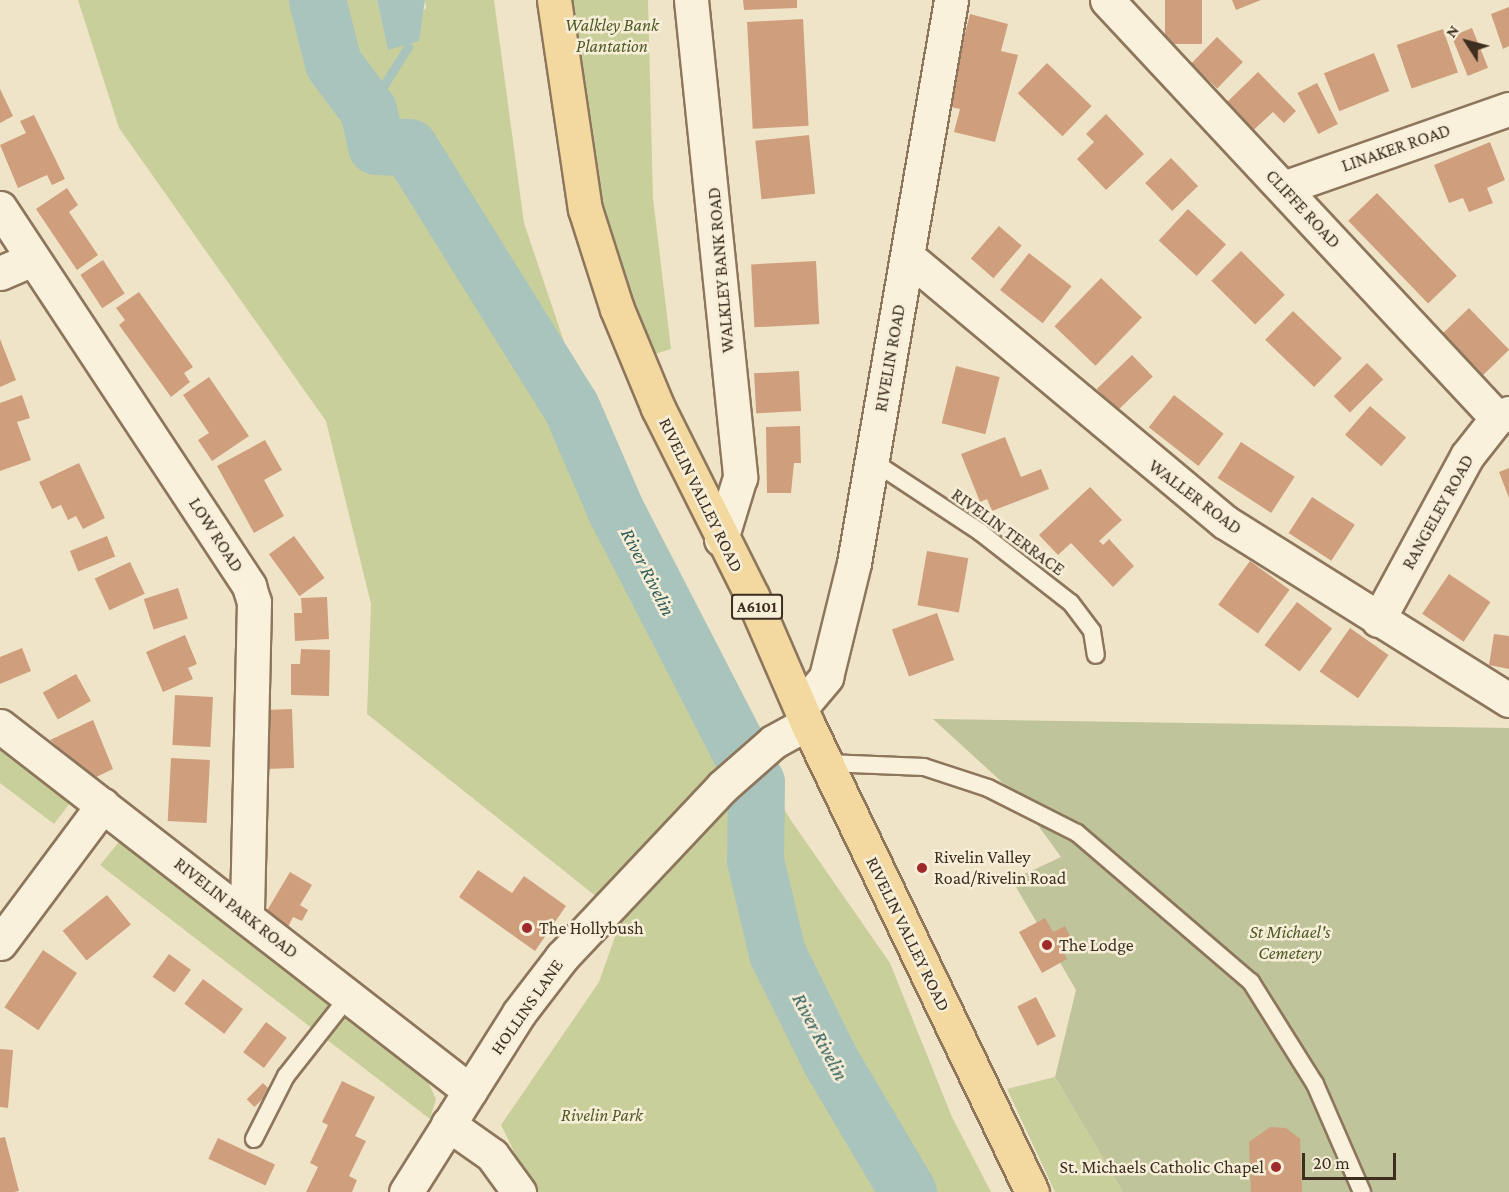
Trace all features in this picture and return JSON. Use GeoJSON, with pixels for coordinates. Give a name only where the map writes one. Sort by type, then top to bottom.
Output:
{"type":"FeatureCollection","features":[{"type":"Feature","properties":{"kind":"main road","name":"RIVELIN VALLEY ROAD"},"geometry":{"type":"LineString","coordinates":[[554,0],[589,220],[621,320],[721,539],[1032,1192]]}},
{"type":"Feature","properties":{"kind":"street","name":"WALKLEY BANK ROAD"},"geometry":{"type":"LineString","coordinates":[[691,0],[740,477],[721,539]]}},
{"type":"Feature","properties":{"kind":"street","name":"RIVELIN ROAD"},"geometry":{"type":"LineString","coordinates":[[804,715],[826,677],[834,652],[908,257],[951,0]]}},
{"type":"Feature","properties":{"kind":"street","name":"CLIFFE ROAD"},"geometry":{"type":"LineString","coordinates":[[1107,0],[1283,188],[1503,416]]}},
{"type":"Feature","properties":{"kind":"street","name":"LINAKER ROAD"},"geometry":{"type":"LineString","coordinates":[[1283,188],[1509,109]]}},
{"type":"Feature","properties":{"kind":"street","name":"LOW ROAD"},"geometry":{"type":"LineString","coordinates":[[0,208],[249,586],[254,626],[247,917]]}},
{"type":"Feature","properties":{"kind":"street","name":"WALLER ROAD"},"geometry":{"type":"LineString","coordinates":[[908,257],[1217,515],[1378,621],[1509,700]]}},
{"type":"Feature","properties":{"kind":"street"},"geometry":{"type":"LineString","coordinates":[[0,273],[33,259]]}},
{"type":"Feature","properties":{"kind":"street","name":"RANGELEY ROAD"},"geometry":{"type":"LineString","coordinates":[[1378,621],[1467,456],[1503,416]]}},
{"type":"Feature","properties":{"kind":"street","name":"HOLLINS LANE"},"geometry":{"type":"LineString","coordinates":[[406,1192],[519,1013],[562,957],[722,788],[804,715]]}},
{"type":"Feature","properties":{"kind":"street","name":"RIVELIN PARK ROAD"},"geometry":{"type":"LineString","coordinates":[[0,726],[470,1091]]}},
{"type":"Feature","properties":{"kind":"street"},"geometry":{"type":"LineString","coordinates":[[0,942],[103,806]]}},
{"type":"Feature","properties":{"kind":"street"},"geometry":{"type":"LineString","coordinates":[[448,1124],[492,1155],[519,1192]]}},
{"type":"Feature","properties":{"kind":"lane","name":"RIVELIN TERRACE"},"geometry":{"type":"LineString","coordinates":[[871,460],[980,532],[1071,603],[1092,631],[1096,655]]}},
{"type":"Feature","properties":{"kind":"lane"},"geometry":{"type":"LineString","coordinates":[[827,763],[924,767],[988,788],[1077,833],[1251,982],[1315,1084],[1362,1192]]}},
{"type":"Feature","properties":{"kind":"lane"},"geometry":{"type":"LineString","coordinates":[[254,1139],[286,1076],[349,996]]}},
{"type":"Feature","properties":{"kind":"green space","name":"Rivelin Park"},"geometry":{"type":"Polygon","coordinates":[[[78,0],[377,0],[388,49],[426,8],[425,0],[494,0],[524,223],[589,416],[719,698],[790,819],[890,963],[952,1117],[991,1192],[534,1192],[501,1125],[599,982],[622,917],[367,714],[371,604],[326,421],[119,128],[78,0]]]}},
{"type":"Feature","properties":{"kind":"green space","name":"Walkley Bank Plantation"},"geometry":{"type":"Polygon","coordinates":[[[570,0],[648,0],[653,198],[671,349],[636,360],[610,250],[570,0]]]}},
{"type":"Feature","properties":{"kind":"green space","name":"St Michael's Cemetery"},"geometry":{"type":"Polygon","coordinates":[[[933,719],[1509,728],[1509,1192],[1123,1192],[1055,1077],[1076,990],[1012,880],[1061,857],[1016,795],[933,719]]]}},
{"type":"Feature","properties":{"kind":"green space"},"geometry":{"type":"Polygon","coordinates":[[[0,749],[70,803],[54,824],[0,783],[0,749]]]}},
{"type":"Feature","properties":{"kind":"green space"},"geometry":{"type":"Polygon","coordinates":[[[119,842],[423,1072],[436,1099],[430,1119],[100,865],[119,842]]]}},
{"type":"Feature","properties":{"kind":"green space"},"geometry":{"type":"Polygon","coordinates":[[[1055,1077],[1123,1192],[1055,1192],[1007,1089],[1055,1077]]]}},
{"type":"Feature","properties":{"kind":"water"},"geometry":{"type":"Polygon","coordinates":[[[377,0],[425,0],[419,41],[388,50],[377,0]]]}},
{"type":"Feature","properties":{"kind":"building"},"geometry":{"type":"Polygon","coordinates":[[[743,0],[797,0],[797,8],[744,10],[743,0]]]}},
{"type":"Feature","properties":{"kind":"building"},"geometry":{"type":"Polygon","coordinates":[[[1165,0],[1202,0],[1202,44],[1165,44],[1165,0]]]}},
{"type":"Feature","properties":{"kind":"building"},"geometry":{"type":"Polygon","coordinates":[[[1232,0],[1261,0],[1236,10],[1232,0]]]}},
{"type":"Feature","properties":{"kind":"building"},"geometry":{"type":"Polygon","coordinates":[[[1509,7],[1509,46],[1503,49],[1491,14],[1509,7]]]}},
{"type":"Feature","properties":{"kind":"building"},"geometry":{"type":"Polygon","coordinates":[[[970,14],[1008,24],[1001,51],[1018,55],[995,142],[954,132],[960,109],[946,106],[970,14]]]}},
{"type":"Feature","properties":{"kind":"building"},"geometry":{"type":"Polygon","coordinates":[[[803,19],[809,126],[753,129],[747,22],[803,19]]]}},
{"type":"Feature","properties":{"kind":"building"},"geometry":{"type":"Polygon","coordinates":[[[1472,28],[1488,68],[1468,76],[1452,36],[1472,28]]]}},
{"type":"Feature","properties":{"kind":"building"},"geometry":{"type":"Polygon","coordinates":[[[1443,29],[1458,72],[1412,88],[1397,45],[1443,29]]]}},
{"type":"Feature","properties":{"kind":"building"},"geometry":{"type":"Polygon","coordinates":[[[1217,37],[1243,62],[1217,89],[1191,64],[1217,37]]]}},
{"type":"Feature","properties":{"kind":"building"},"geometry":{"type":"Polygon","coordinates":[[[1374,53],[1389,91],[1339,111],[1324,73],[1374,53]]]}},
{"type":"Feature","properties":{"kind":"building"},"geometry":{"type":"Polygon","coordinates":[[[1047,63],[1092,106],[1062,136],[1018,93],[1047,63]]]}},
{"type":"Feature","properties":{"kind":"building"},"geometry":{"type":"Polygon","coordinates":[[[1258,72],[1296,111],[1284,123],[1273,112],[1247,136],[1221,108],[1258,72]]]}},
{"type":"Feature","properties":{"kind":"building"},"geometry":{"type":"Polygon","coordinates":[[[1317,83],[1338,124],[1318,134],[1297,93],[1317,83]]]}},
{"type":"Feature","properties":{"kind":"building"},"geometry":{"type":"Polygon","coordinates":[[[0,89],[13,116],[0,123],[0,89]]]}},
{"type":"Feature","properties":{"kind":"building"},"geometry":{"type":"Polygon","coordinates":[[[1106,114],[1144,154],[1106,190],[1077,159],[1094,142],[1086,134],[1106,114]]]}},
{"type":"Feature","properties":{"kind":"building"},"geometry":{"type":"Polygon","coordinates":[[[34,115],[65,179],[52,185],[47,175],[18,188],[0,145],[26,133],[20,121],[34,115]]]}},
{"type":"Feature","properties":{"kind":"building"},"geometry":{"type":"Polygon","coordinates":[[[809,135],[815,194],[761,199],[755,141],[809,135]]]}},
{"type":"Feature","properties":{"kind":"building"},"geometry":{"type":"Polygon","coordinates":[[[1490,142],[1505,180],[1487,188],[1493,203],[1469,212],[1463,198],[1449,203],[1434,165],[1490,142]]]}},
{"type":"Feature","properties":{"kind":"building"},"geometry":{"type":"Polygon","coordinates":[[[1171,158],[1198,186],[1172,211],[1145,183],[1171,158]]]}},
{"type":"Feature","properties":{"kind":"building"},"geometry":{"type":"Polygon","coordinates":[[[67,188],[78,205],[69,212],[98,255],[77,270],[36,209],[67,188]]]}},
{"type":"Feature","properties":{"kind":"building"},"geometry":{"type":"Polygon","coordinates":[[[1377,193],[1457,276],[1428,304],[1348,221],[1377,193]]]}},
{"type":"Feature","properties":{"kind":"building"},"geometry":{"type":"Polygon","coordinates":[[[1188,209],[1226,244],[1197,276],[1159,240],[1188,209]]]}},
{"type":"Feature","properties":{"kind":"building"},"geometry":{"type":"Polygon","coordinates":[[[999,226],[1022,246],[993,278],[971,258],[999,226]]]}},
{"type":"Feature","properties":{"kind":"building"},"geometry":{"type":"Polygon","coordinates":[[[1241,251],[1285,295],[1255,325],[1211,281],[1241,251]]]}},
{"type":"Feature","properties":{"kind":"building"},"geometry":{"type":"Polygon","coordinates":[[[1029,253],[1072,286],[1043,323],[1000,290],[1029,253]]]}},
{"type":"Feature","properties":{"kind":"building"},"geometry":{"type":"Polygon","coordinates":[[[103,260],[125,294],[102,308],[80,275],[103,260]]]}},
{"type":"Feature","properties":{"kind":"building"},"geometry":{"type":"Polygon","coordinates":[[[816,261],[819,324],[754,327],[751,264],[816,261]]]}},
{"type":"Feature","properties":{"kind":"building"},"geometry":{"type":"Polygon","coordinates":[[[1101,278],[1142,318],[1095,366],[1054,326],[1101,278]]]}},
{"type":"Feature","properties":{"kind":"building"},"geometry":{"type":"Polygon","coordinates":[[[139,292],[193,367],[184,373],[190,382],[171,397],[119,325],[125,320],[116,308],[139,292]]]}},
{"type":"Feature","properties":{"kind":"building"},"geometry":{"type":"Polygon","coordinates":[[[1469,308],[1509,349],[1481,378],[1440,336],[1469,308]]]}},
{"type":"Feature","properties":{"kind":"building"},"geometry":{"type":"Polygon","coordinates":[[[1293,311],[1342,358],[1314,387],[1265,340],[1293,311]]]}},
{"type":"Feature","properties":{"kind":"building"},"geometry":{"type":"Polygon","coordinates":[[[0,339],[16,380],[0,387],[0,339]]]}},
{"type":"Feature","properties":{"kind":"building"},"geometry":{"type":"Polygon","coordinates":[[[1132,355],[1153,377],[1118,411],[1097,389],[1132,355]]]}},
{"type":"Feature","properties":{"kind":"building"},"geometry":{"type":"Polygon","coordinates":[[[1367,363],[1383,379],[1350,412],[1334,396],[1367,363]]]}},
{"type":"Feature","properties":{"kind":"building"},"geometry":{"type":"Polygon","coordinates":[[[956,366],[1000,377],[985,434],[942,423],[956,366]]]}},
{"type":"Feature","properties":{"kind":"building"},"geometry":{"type":"Polygon","coordinates":[[[799,371],[801,411],[756,413],[754,373],[799,371]]]}},
{"type":"Feature","properties":{"kind":"building"},"geometry":{"type":"Polygon","coordinates":[[[209,377],[249,436],[212,461],[198,440],[209,433],[183,395],[209,377]]]}},
{"type":"Feature","properties":{"kind":"building"},"geometry":{"type":"Polygon","coordinates":[[[22,395],[30,418],[17,422],[31,460],[0,471],[0,403],[22,395]]]}},
{"type":"Feature","properties":{"kind":"building"},"geometry":{"type":"Polygon","coordinates":[[[1174,395],[1224,434],[1198,466],[1149,427],[1174,395]]]}},
{"type":"Feature","properties":{"kind":"building"},"geometry":{"type":"Polygon","coordinates":[[[1370,406],[1406,437],[1381,466],[1345,435],[1370,406]]]}},
{"type":"Feature","properties":{"kind":"building"},"geometry":{"type":"Polygon","coordinates":[[[800,426],[801,463],[794,463],[791,493],[767,493],[766,427],[800,426]]]}},
{"type":"Feature","properties":{"kind":"building"},"geometry":{"type":"Polygon","coordinates":[[[1005,437],[1021,477],[1041,469],[1049,489],[992,511],[987,499],[980,502],[961,454],[1005,437]]]}},
{"type":"Feature","properties":{"kind":"building"},"geometry":{"type":"Polygon","coordinates":[[[265,440],[282,470],[264,480],[284,516],[254,533],[217,466],[265,440]]]}},
{"type":"Feature","properties":{"kind":"building"},"geometry":{"type":"Polygon","coordinates":[[[1241,442],[1295,477],[1271,513],[1218,478],[1241,442]]]}},
{"type":"Feature","properties":{"kind":"building"},"geometry":{"type":"Polygon","coordinates":[[[79,463],[105,518],[83,529],[76,516],[68,520],[61,505],[52,509],[39,482],[79,463]]]}},
{"type":"Feature","properties":{"kind":"building"},"geometry":{"type":"Polygon","coordinates":[[[1509,468],[1509,498],[1499,472],[1509,468]]]}},
{"type":"Feature","properties":{"kind":"building"},"geometry":{"type":"Polygon","coordinates":[[[1090,487],[1122,520],[1099,541],[1103,545],[1109,539],[1134,566],[1113,587],[1071,543],[1058,555],[1039,535],[1090,487]]]}},
{"type":"Feature","properties":{"kind":"building"},"geometry":{"type":"Polygon","coordinates":[[[1312,497],[1355,525],[1331,561],[1289,533],[1312,497]]]}},
{"type":"Feature","properties":{"kind":"building"},"geometry":{"type":"Polygon","coordinates":[[[107,536],[115,556],[78,571],[70,551],[107,536]]]}},
{"type":"Feature","properties":{"kind":"building"},"geometry":{"type":"Polygon","coordinates":[[[294,536],[325,578],[299,596],[269,554],[294,536]]]}},
{"type":"Feature","properties":{"kind":"building"},"geometry":{"type":"Polygon","coordinates":[[[927,551],[968,558],[959,612],[917,605],[927,551]]]}},
{"type":"Feature","properties":{"kind":"building"},"geometry":{"type":"Polygon","coordinates":[[[1250,561],[1290,590],[1258,633],[1218,605],[1250,561]]]}},
{"type":"Feature","properties":{"kind":"building"},"geometry":{"type":"Polygon","coordinates":[[[130,562],[145,594],[109,610],[95,578],[130,562]]]}},
{"type":"Feature","properties":{"kind":"building"},"geometry":{"type":"Polygon","coordinates":[[[1449,574],[1490,602],[1464,642],[1422,614],[1449,574]]]}},
{"type":"Feature","properties":{"kind":"building"},"geometry":{"type":"Polygon","coordinates":[[[178,588],[188,618],[154,630],[144,599],[178,588]]]}},
{"type":"Feature","properties":{"kind":"building"},"geometry":{"type":"Polygon","coordinates":[[[327,597],[329,639],[295,641],[294,613],[302,613],[301,598],[327,597]]]}},
{"type":"Feature","properties":{"kind":"building"},"geometry":{"type":"Polygon","coordinates":[[[1297,602],[1332,628],[1300,672],[1265,645],[1297,602]]]}},
{"type":"Feature","properties":{"kind":"building"},"geometry":{"type":"Polygon","coordinates":[[[937,613],[954,660],[909,676],[892,629],[937,613]]]}},
{"type":"Feature","properties":{"kind":"building"},"geometry":{"type":"Polygon","coordinates":[[[1350,628],[1389,655],[1358,698],[1320,671],[1350,628]]]}},
{"type":"Feature","properties":{"kind":"building"},"geometry":{"type":"Polygon","coordinates":[[[1494,634],[1509,636],[1509,669],[1489,665],[1494,634]]]}},
{"type":"Feature","properties":{"kind":"building"},"geometry":{"type":"Polygon","coordinates":[[[185,635],[197,664],[188,668],[193,679],[163,692],[146,652],[185,635]]]}},
{"type":"Feature","properties":{"kind":"building"},"geometry":{"type":"Polygon","coordinates":[[[22,648],[31,671],[0,684],[0,657],[22,648]]]}},
{"type":"Feature","properties":{"kind":"building"},"geometry":{"type":"Polygon","coordinates":[[[301,649],[330,650],[329,696],[291,695],[291,664],[300,664],[301,649]]]}},
{"type":"Feature","properties":{"kind":"building"},"geometry":{"type":"Polygon","coordinates":[[[76,674],[91,701],[58,720],[43,692],[76,674]]]}},
{"type":"Feature","properties":{"kind":"building"},"geometry":{"type":"Polygon","coordinates":[[[175,695],[213,697],[210,747],[172,745],[175,695]]]}},
{"type":"Feature","properties":{"kind":"building"},"geometry":{"type":"Polygon","coordinates":[[[292,709],[294,768],[266,769],[264,710],[292,709]]]}},
{"type":"Feature","properties":{"kind":"building"},"geometry":{"type":"Polygon","coordinates":[[[93,720],[113,769],[94,778],[50,740],[93,720]]]}},
{"type":"Feature","properties":{"kind":"building"},"geometry":{"type":"Polygon","coordinates":[[[171,758],[210,760],[207,823],[168,821],[171,758]]]}},
{"type":"Feature","properties":{"kind":"building","name":"The Hollybush"},"geometry":{"type":"Polygon","coordinates":[[[478,870],[512,893],[524,876],[566,906],[535,951],[459,897],[478,870]]]}},
{"type":"Feature","properties":{"kind":"building"},"geometry":{"type":"Polygon","coordinates":[[[290,872],[312,885],[300,905],[308,910],[302,921],[293,917],[288,927],[265,914],[290,872]]]}},
{"type":"Feature","properties":{"kind":"building"},"geometry":{"type":"Polygon","coordinates":[[[107,895],[131,925],[87,960],[63,931],[107,895]]]}},
{"type":"Feature","properties":{"kind":"building","name":"The Lodge"},"geometry":{"type":"Polygon","coordinates":[[[1045,918],[1053,932],[1065,926],[1073,942],[1061,948],[1067,959],[1042,973],[1019,932],[1045,918]]]}},
{"type":"Feature","properties":{"kind":"building"},"geometry":{"type":"Polygon","coordinates":[[[43,950],[77,973],[38,1030],[4,1007],[43,950]]]}},
{"type":"Feature","properties":{"kind":"building"},"geometry":{"type":"Polygon","coordinates":[[[169,954],[191,970],[174,993],[153,977],[169,954]]]}},
{"type":"Feature","properties":{"kind":"building"},"geometry":{"type":"Polygon","coordinates":[[[203,979],[243,1009],[224,1034],[184,1004],[203,979]]]}},
{"type":"Feature","properties":{"kind":"building"},"geometry":{"type":"Polygon","coordinates":[[[1036,997],[1056,1036],[1037,1046],[1017,1007],[1036,997]]]}},
{"type":"Feature","properties":{"kind":"building"},"geometry":{"type":"Polygon","coordinates":[[[266,1022],[287,1038],[264,1068],[243,1052],[266,1022]]]}},
{"type":"Feature","properties":{"kind":"building"},"geometry":{"type":"Polygon","coordinates":[[[0,1049],[13,1050],[8,1108],[0,1107],[0,1049]]]}},
{"type":"Feature","properties":{"kind":"building"},"geometry":{"type":"Polygon","coordinates":[[[342,1081],[375,1097],[355,1136],[366,1141],[349,1176],[357,1180],[352,1192],[306,1192],[318,1167],[310,1163],[328,1125],[322,1122],[342,1081]]]}},
{"type":"Feature","properties":{"kind":"building"},"geometry":{"type":"Polygon","coordinates":[[[263,1083],[271,1091],[255,1107],[247,1099],[263,1083]]]}},
{"type":"Feature","properties":{"kind":"building","name":"St. Michaels Catholic Chapel"},"geometry":{"type":"Polygon","coordinates":[[[1270,1127],[1286,1128],[1300,1139],[1302,1192],[1251,1192],[1249,1142],[1270,1127]]]}},
{"type":"Feature","properties":{"kind":"building"},"geometry":{"type":"Polygon","coordinates":[[[5,1137],[19,1191],[0,1192],[0,1138],[5,1137]]]}},
{"type":"Feature","properties":{"kind":"building"},"geometry":{"type":"Polygon","coordinates":[[[218,1138],[275,1165],[265,1185],[208,1159],[218,1138]]]}},
{"type":"Feature","properties":{"kind":"waterway","name":"River Rivelin"},"geometry":{"type":"LineString","coordinates":[[317,0],[333,63],[368,110],[376,146],[409,147],[571,407],[616,511],[756,782],[755,860],[777,953],[830,1060],[908,1192]]}},
{"type":"Feature","properties":{"kind":"waterway"},"geometry":{"type":"LineString","coordinates":[[368,110],[408,47]]}},
{"type":"Feature","properties":{"kind":"place","name":"Rivelin Valley Road/Rivelin Road"},"geometry":{"type":"Point","coordinates":[922,868]}},
{"type":"Feature","properties":{"kind":"place","name":"The Hollybush"},"geometry":{"type":"Point","coordinates":[527,928]}},
{"type":"Feature","properties":{"kind":"place","name":"The Lodge"},"geometry":{"type":"Point","coordinates":[1047,945]}},
{"type":"Feature","properties":{"kind":"place","name":"St. Michaels Catholic Chapel"},"geometry":{"type":"Point","coordinates":[1276,1167]}}]}
